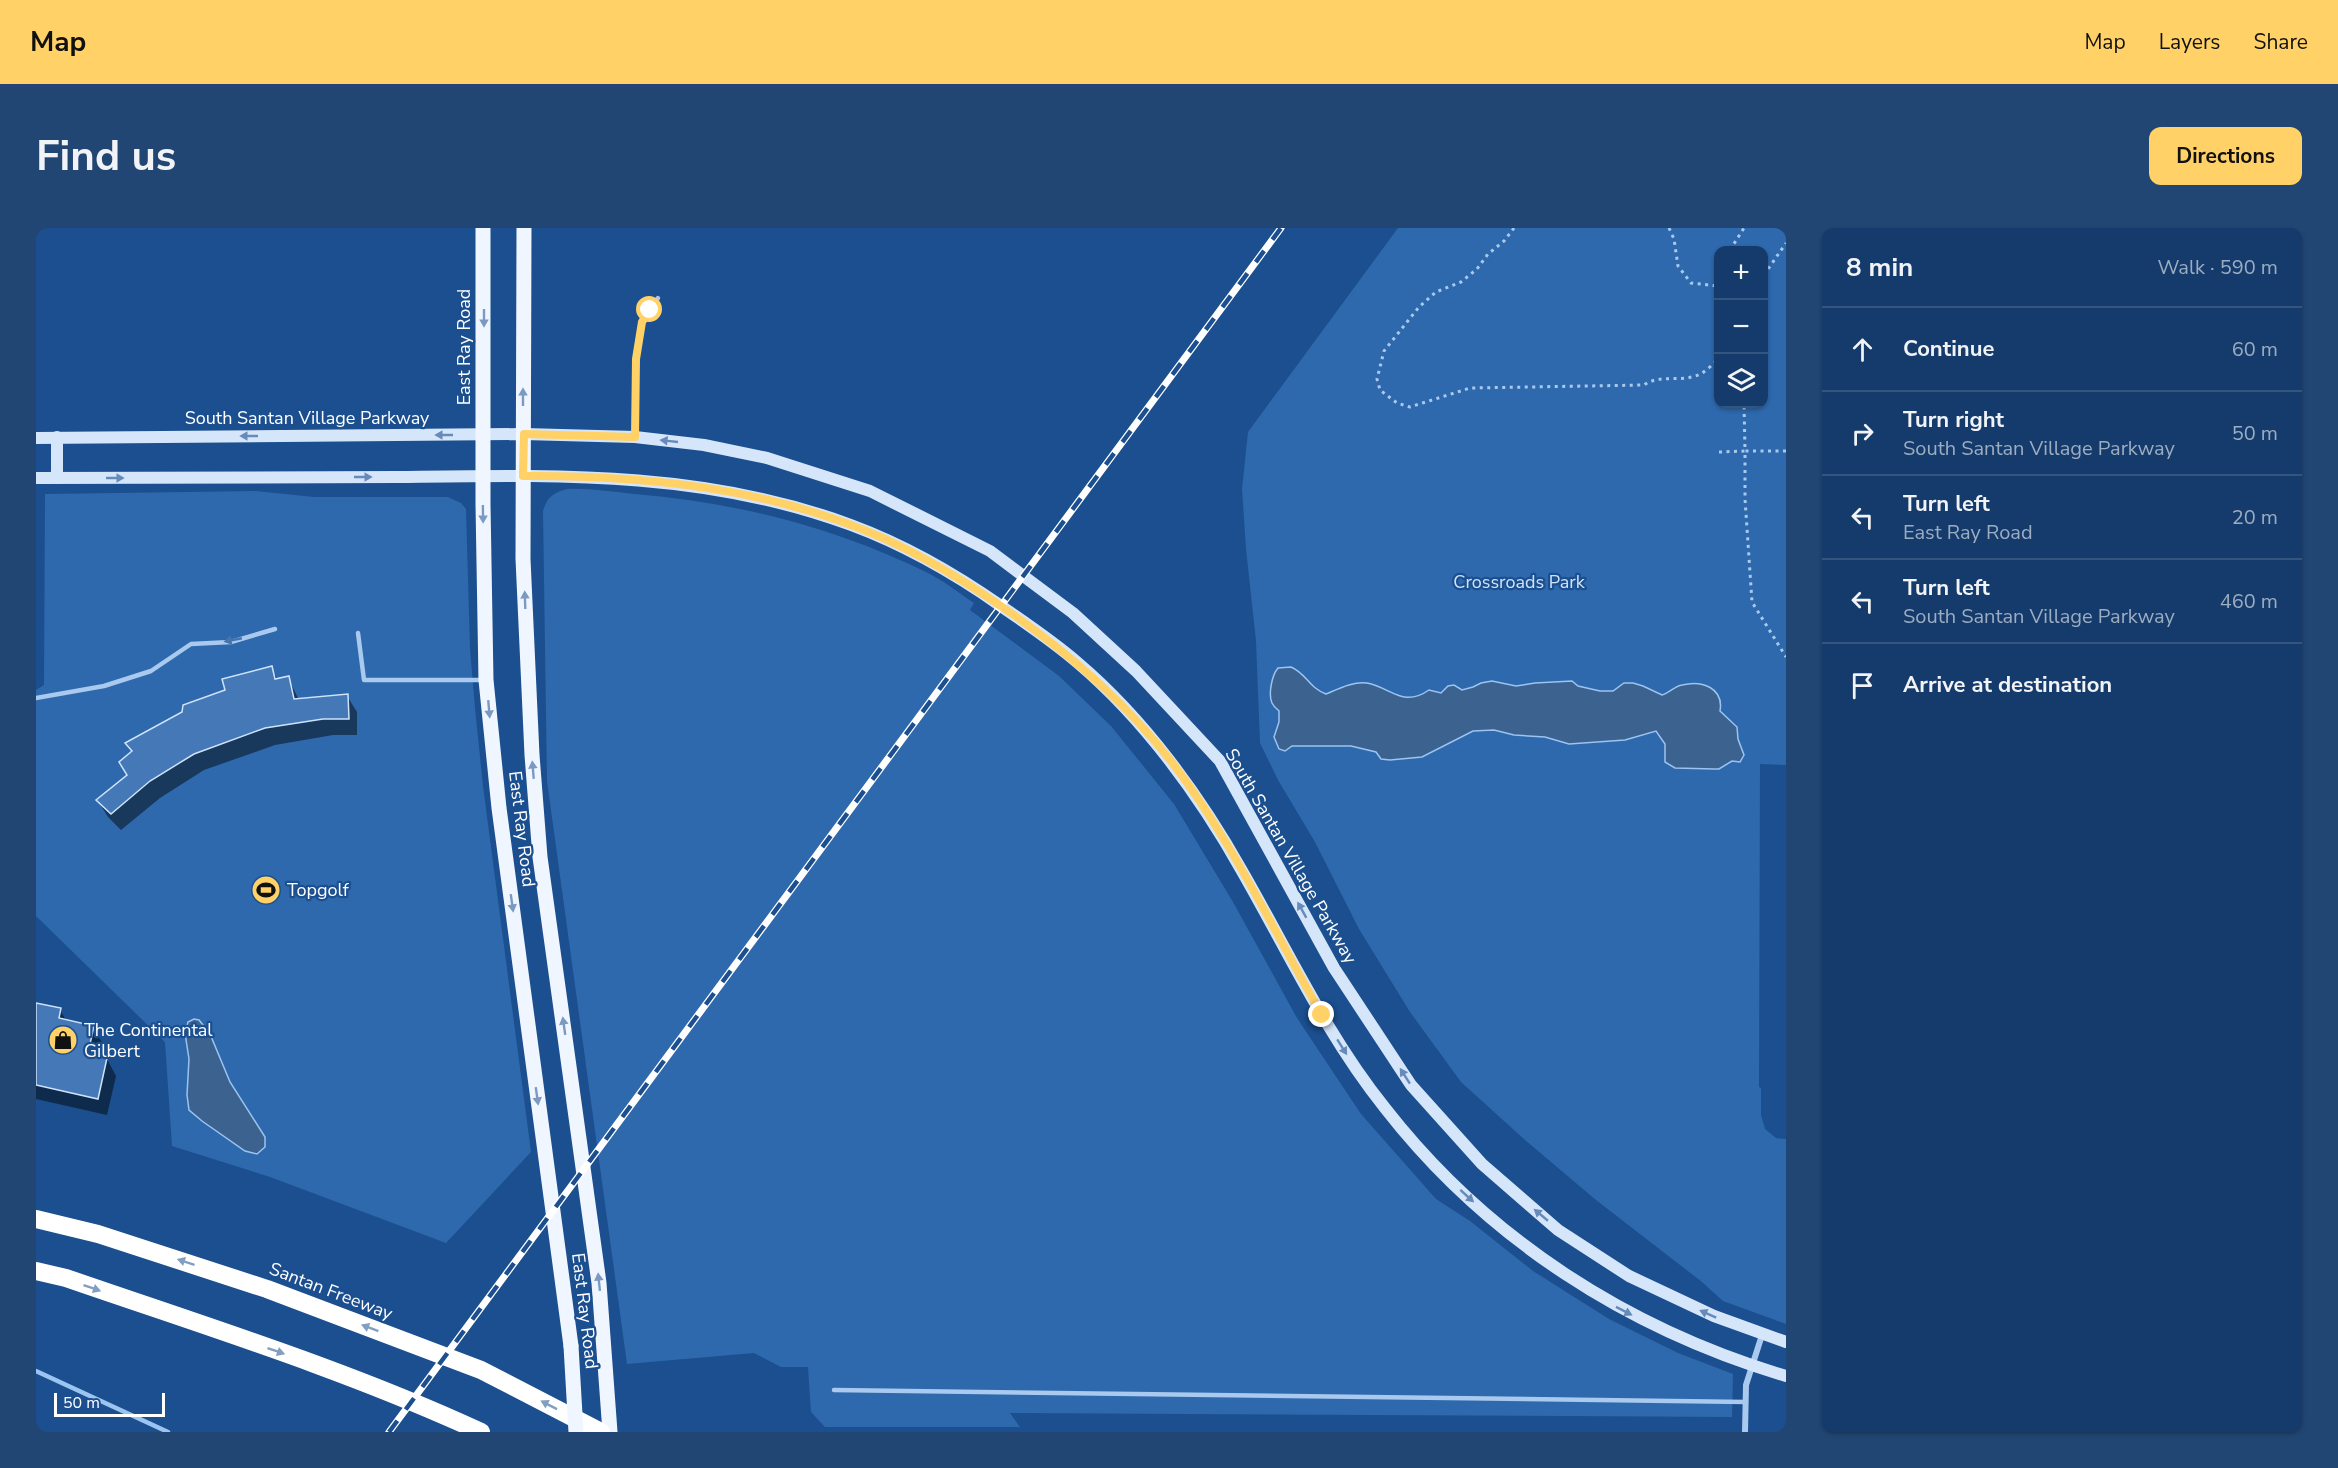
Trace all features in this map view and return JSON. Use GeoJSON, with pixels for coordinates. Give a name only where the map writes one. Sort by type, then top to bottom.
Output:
{"type":"FeatureCollection","features":[{"type":"Feature","properties":{"kind":"highway","name":"Santan Freeway"},"geometry":{"type":"LineString","coordinates":[[36,1219],[98,1234],[267,1289],[481,1370],[601,1432]]}},
{"type":"Feature","properties":{"kind":"highway"},"geometry":{"type":"LineString","coordinates":[[36,1271],[66,1278],[286,1354],[428,1407],[481,1432]]}},
{"type":"Feature","properties":{"kind":"main road","name":"East Ray Road"},"geometry":{"type":"LineString","coordinates":[[483,228],[486,680],[499,808],[571,1346],[576,1432]]}},
{"type":"Feature","properties":{"kind":"main road","name":"East Ray Road"},"geometry":{"type":"LineString","coordinates":[[524,228],[523,559],[528,708],[540,857],[599,1283],[610,1432]]}},
{"type":"Feature","properties":{"kind":"main road","name":"South Santan Village Parkway"},"geometry":{"type":"LineString","coordinates":[[36,438],[524,434],[635,437],[704,445],[767,458],[870,490],[990,551],[1073,613],[1136,671],[1220,761],[1334,968],[1411,1085],[1482,1164],[1558,1230],[1629,1276],[1714,1316],[1786,1342]]}},
{"type":"Feature","properties":{"kind":"main road"},"geometry":{"type":"LineString","coordinates":[[57,437],[57,478]]}},
{"type":"Feature","properties":{"kind":"main road"},"geometry":{"type":"LineString","coordinates":[[36,478],[591,476],[672,482],[747,496],[827,517],[882,537],[947,571],[1045,636],[1082,666],[1171,761],[1242,870],[1304,983],[1359,1074],[1385,1109],[1444,1175],[1511,1235],[1575,1281],[1614,1305],[1675,1336],[1752,1366],[1786,1376]]}},
{"type":"Feature","properties":{"kind":"street"},"geometry":{"type":"LineString","coordinates":[[1745,1432],[1746,1385],[1762,1335]]}},
{"type":"Feature","properties":{"kind":"lane"},"geometry":{"type":"LineString","coordinates":[[635,437],[636,359],[642,322],[658,298]]}},
{"type":"Feature","properties":{"kind":"lane"},"geometry":{"type":"LineString","coordinates":[[36,698],[104,686],[151,671],[191,644],[231,642],[275,629]]}},
{"type":"Feature","properties":{"kind":"lane"},"geometry":{"type":"LineString","coordinates":[[358,633],[364,680],[486,680]]}},
{"type":"Feature","properties":{"kind":"lane"},"geometry":{"type":"LineString","coordinates":[[834,1390],[1746,1402]]}},
{"type":"Feature","properties":{"kind":"path"},"geometry":{"type":"LineString","coordinates":[[1514,228],[1504,241],[1488,254],[1477,269],[1461,282],[1436,292],[1419,307],[1384,351],[1377,379],[1380,390],[1397,403],[1410,407],[1470,388],[1638,385],[1653,379],[1681,379],[1698,376],[1714,363]]}},
{"type":"Feature","properties":{"kind":"path"},"geometry":{"type":"LineString","coordinates":[[1668,228],[1674,239],[1677,267],[1690,283],[1714,285]]}},
{"type":"Feature","properties":{"kind":"path"},"geometry":{"type":"LineString","coordinates":[[1733,246],[1744,228]]}},
{"type":"Feature","properties":{"kind":"path"},"geometry":{"type":"LineString","coordinates":[[1768,269],[1786,243]]}},
{"type":"Feature","properties":{"kind":"path"},"geometry":{"type":"LineString","coordinates":[[1744,408],[1745,499],[1752,602],[1786,657]]}},
{"type":"Feature","properties":{"kind":"path"},"geometry":{"type":"LineString","coordinates":[[1719,452],[1786,451]]}},
{"type":"Feature","properties":{"kind":"green space","name":"Crossroads Park"},"geometry":{"type":"Polygon","coordinates":[[[1398,228],[1786,228],[1786,765],[1760,764],[1759,1087],[1761,1088],[1761,1115],[1765,1129],[1776,1138],[1786,1139],[1786,1324],[1723,1301],[1596,1200],[1461,1082],[1410,1012],[1359,929],[1315,842],[1278,780],[1260,743],[1256,641],[1242,489],[1248,432],[1398,228]]]}},
{"type":"Feature","properties":{"kind":"green space"},"geometry":{"type":"Polygon","coordinates":[[[567,489],[711,503],[822,530],[893,557],[934,576],[974,603],[970,610],[1059,676],[1111,726],[1174,804],[1233,902],[1297,1018],[1361,1114],[1436,1199],[1470,1221],[1533,1271],[1609,1319],[1678,1353],[1733,1374],[1732,1417],[1010,1413],[1020,1427],[825,1427],[811,1412],[808,1367],[781,1367],[754,1353],[627,1364],[547,781],[543,511],[551,496],[567,489]]]}},
{"type":"Feature","properties":{"kind":"green space","name":"Topgolf"},"geometry":{"type":"Polygon","coordinates":[[[256,491],[314,497],[448,497],[461,503],[466,509],[470,649],[475,708],[483,786],[531,1152],[446,1243],[270,1177],[172,1146],[165,1042],[36,916],[36,690],[44,685],[45,494],[256,491]]]}},
{"type":"Feature","properties":{"kind":"shaded area"},"geometry":{"type":"Polygon","coordinates":[[[1291,667],[1301,673],[1315,688],[1326,694],[1357,683],[1376,685],[1405,697],[1420,695],[1429,690],[1441,693],[1448,686],[1454,685],[1462,690],[1492,681],[1516,686],[1572,681],[1578,686],[1600,691],[1613,691],[1624,683],[1633,683],[1662,695],[1682,685],[1704,685],[1715,691],[1719,697],[1720,711],[1737,727],[1738,739],[1744,755],[1740,762],[1732,761],[1719,769],[1675,768],[1665,762],[1665,744],[1656,731],[1625,740],[1569,744],[1545,737],[1514,735],[1494,730],[1473,731],[1422,757],[1390,760],[1381,759],[1376,752],[1351,746],[1292,746],[1285,751],[1279,749],[1274,737],[1279,722],[1279,711],[1272,703],[1271,685],[1278,668],[1291,667]]]}},
{"type":"Feature","properties":{"kind":"shaded area"},"geometry":{"type":"Polygon","coordinates":[[[194,1019],[199,1020],[210,1034],[230,1082],[265,1137],[265,1147],[257,1154],[245,1151],[189,1110],[187,1095],[189,1059],[185,1033],[188,1022],[194,1019]]]}},
{"type":"Feature","properties":{"kind":"building"},"geometry":{"type":"Polygon","coordinates":[[[272,666],[275,679],[289,676],[294,699],[348,694],[349,719],[323,719],[265,728],[194,754],[150,781],[111,814],[96,800],[127,775],[119,762],[132,751],[125,743],[182,712],[183,705],[225,690],[222,679],[272,666]]]}},
{"type":"Feature","properties":{"kind":"building","name":"The Continental Gilbert"},"geometry":{"type":"Polygon","coordinates":[[[36,1003],[61,1008],[59,1018],[94,1026],[88,1053],[107,1058],[98,1099],[36,1085],[36,1003]]]}},
{"type":"Feature","properties":{"kind":"waterway"},"geometry":{"type":"LineString","coordinates":[[36,1371],[168,1432]]}},
{"type":"Feature","properties":{"kind":"railway"},"geometry":{"type":"LineString","coordinates":[[389,1432],[1281,228]]}},
{"type":"Feature","properties":{"kind":"place","name":"Topgolf"},"geometry":{"type":"Point","coordinates":[266,890]}},
{"type":"Feature","properties":{"kind":"place","name":"The Continental Gilbert"},"geometry":{"type":"Point","coordinates":[63,1040]}},
{"type":"Feature","properties":{"kind":"route"},"geometry":{"type":"LineString","coordinates":[[650,310],[642,322],[636,359],[635,437],[524,434],[523,476],[591,476],[672,482],[796,507],[882,537],[975,588],[1045,636],[1082,666],[1171,761],[1242,870],[1322,1015]]}}]}
